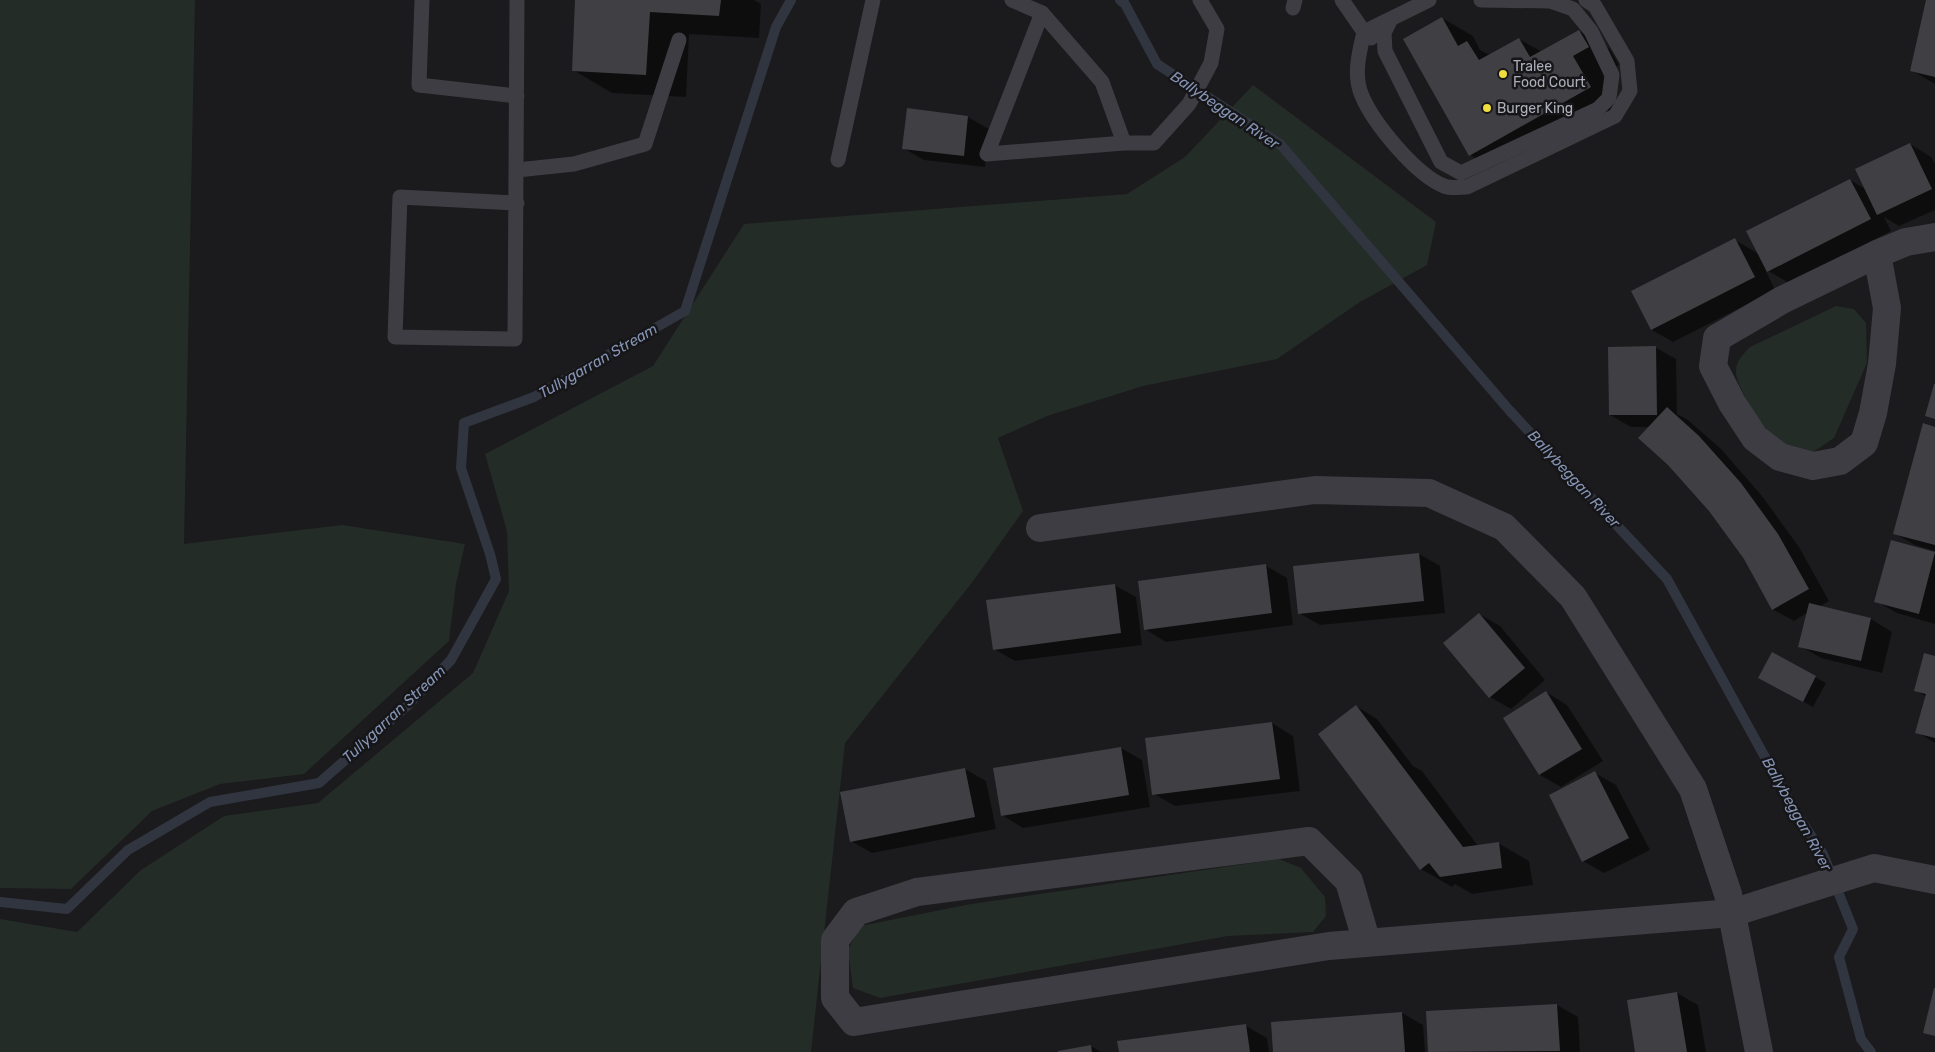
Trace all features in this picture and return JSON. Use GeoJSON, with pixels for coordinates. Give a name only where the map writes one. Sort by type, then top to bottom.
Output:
{"type":"FeatureCollection","features":[{"type":"Feature","properties":{"kind":"street"},"geometry":{"type":"LineString","coordinates":[[1877,254],[1887,308],[1882,364],[1873,413],[1864,443],[1840,460],[1813,466],[1780,457],[1755,438],[1732,403],[1713,366],[1717,338],[1782,300],[1877,254],[1906,242],[1935,237]]}},
{"type":"Feature","properties":{"kind":"street"},"geometry":{"type":"LineString","coordinates":[[1040,528],[1315,490],[1429,493],[1504,527],[1573,597],[1692,788],[1728,894],[1759,1052]]}},
{"type":"Feature","properties":{"kind":"street"},"geometry":{"type":"LineString","coordinates":[[1367,943],[1349,881],[1309,841],[917,892],[856,912],[835,940],[835,998],[854,1022],[1320,948],[1732,913],[1874,868],[1935,880]]}},
{"type":"Feature","properties":{"kind":"lane"},"geometry":{"type":"LineString","coordinates":[[422,0],[419,85],[517,96]]}},
{"type":"Feature","properties":{"kind":"lane"},"geometry":{"type":"LineString","coordinates":[[516,203],[400,197],[395,337],[515,340],[517,170],[517,0]]}},
{"type":"Feature","properties":{"kind":"lane"},"geometry":{"type":"LineString","coordinates":[[838,160],[873,0]]}},
{"type":"Feature","properties":{"kind":"lane"},"geometry":{"type":"LineString","coordinates":[[1012,0],[1042,13],[1102,82],[1124,143]]}},
{"type":"Feature","properties":{"kind":"lane"},"geometry":{"type":"LineString","coordinates":[[1042,13],[986,154],[1124,143],[1154,144],[1189,104],[1211,63],[1217,29],[1200,0]]}},
{"type":"Feature","properties":{"kind":"lane"},"geometry":{"type":"LineString","coordinates":[[1342,0],[1364,32],[1385,51],[1441,162],[1461,173],[1598,109],[1608,98],[1612,75],[1591,31],[1573,9],[1550,1],[1481,0]]}},
{"type":"Feature","properties":{"kind":"lane"},"geometry":{"type":"LineString","coordinates":[[1364,32],[1429,0]]}},
{"type":"Feature","properties":{"kind":"lane"},"geometry":{"type":"LineString","coordinates":[[1364,32],[1357,63],[1361,95],[1380,126],[1423,174],[1446,187],[1467,187],[1615,116],[1630,91],[1627,61],[1595,6],[1586,0]]}},
{"type":"Feature","properties":{"kind":"lane"},"geometry":{"type":"LineString","coordinates":[[1385,51],[1384,33],[1391,19]]}},
{"type":"Feature","properties":{"kind":"lane"},"geometry":{"type":"LineString","coordinates":[[517,170],[574,164],[645,144],[679,40]]}},
{"type":"Feature","properties":{"kind":"shaded area"},"geometry":{"type":"Polygon","coordinates":[[[0,0],[195,0],[184,544],[342,525],[465,544],[456,584],[449,641],[304,774],[220,784],[152,811],[71,889],[0,888],[0,0]]]}},
{"type":"Feature","properties":{"kind":"shaded area"},"geometry":{"type":"Polygon","coordinates":[[[1253,85],[1436,222],[1427,265],[1360,302],[1277,359],[1143,386],[1047,416],[998,438],[1023,511],[974,580],[845,743],[811,1052],[0,1052],[0,919],[77,932],[141,870],[224,816],[318,803],[473,673],[509,591],[507,531],[485,454],[653,366],[744,224],[1127,194],[1185,157],[1253,85]]]}},
{"type":"Feature","properties":{"kind":"shaded area"},"geometry":{"type":"Polygon","coordinates":[[[1836,306],[1854,309],[1866,323],[1867,363],[1834,438],[1809,455],[1795,452],[1787,449],[1773,437],[1756,415],[1738,381],[1737,365],[1740,358],[1750,347],[1836,306]]]}},
{"type":"Feature","properties":{"kind":"shaded area"},"geometry":{"type":"Polygon","coordinates":[[[1279,859],[1301,868],[1325,897],[1326,916],[1313,932],[1228,936],[880,998],[853,988],[848,950],[860,926],[971,904],[1279,859]]]}},
{"type":"Feature","properties":{"kind":"building"},"geometry":{"type":"Polygon","coordinates":[[[575,0],[721,0],[719,16],[650,12],[646,75],[572,71],[575,0]]]}},
{"type":"Feature","properties":{"kind":"building"},"geometry":{"type":"Polygon","coordinates":[[[1926,0],[1935,0],[1935,77],[1910,71],[1926,0]]]}},
{"type":"Feature","properties":{"kind":"building","name":"Tralee Food Court"},"geometry":{"type":"Polygon","coordinates":[[[1442,17],[1458,46],[1467,41],[1479,60],[1519,38],[1530,57],[1579,30],[1589,47],[1573,56],[1591,87],[1469,156],[1403,39],[1442,17]]]}},
{"type":"Feature","properties":{"kind":"building"},"geometry":{"type":"Polygon","coordinates":[[[907,108],[968,116],[964,156],[902,149],[907,108]]]}},
{"type":"Feature","properties":{"kind":"building"},"geometry":{"type":"Polygon","coordinates":[[[1910,143],[1932,189],[1877,215],[1855,169],[1910,143]]]}},
{"type":"Feature","properties":{"kind":"building"},"geometry":{"type":"Polygon","coordinates":[[[1850,179],[1871,219],[1767,272],[1746,231],[1850,179]]]}},
{"type":"Feature","properties":{"kind":"building"},"geometry":{"type":"Polygon","coordinates":[[[1735,238],[1755,277],[1651,330],[1631,291],[1735,238]]]}},
{"type":"Feature","properties":{"kind":"building"},"geometry":{"type":"Polygon","coordinates":[[[1656,346],[1657,415],[1609,415],[1608,347],[1656,346]]]}},
{"type":"Feature","properties":{"kind":"building"},"geometry":{"type":"Polygon","coordinates":[[[1935,384],[1935,419],[1925,416],[1935,384]]]}},
{"type":"Feature","properties":{"kind":"building"},"geometry":{"type":"Polygon","coordinates":[[[1667,407],[1699,436],[1741,483],[1778,534],[1809,589],[1772,610],[1744,559],[1709,511],[1668,465],[1638,438],[1667,407]]]}},
{"type":"Feature","properties":{"kind":"building"},"geometry":{"type":"Polygon","coordinates":[[[1923,423],[1935,427],[1935,545],[1893,534],[1923,423]]]}},
{"type":"Feature","properties":{"kind":"building"},"geometry":{"type":"Polygon","coordinates":[[[1891,540],[1935,552],[1919,614],[1874,602],[1891,540]]]}},
{"type":"Feature","properties":{"kind":"building"},"geometry":{"type":"Polygon","coordinates":[[[1419,553],[1424,601],[1298,614],[1293,566],[1419,553]]]}},
{"type":"Feature","properties":{"kind":"building"},"geometry":{"type":"Polygon","coordinates":[[[1266,564],[1272,613],[1144,630],[1138,581],[1266,564]]]}},
{"type":"Feature","properties":{"kind":"building"},"geometry":{"type":"Polygon","coordinates":[[[1115,584],[1121,633],[993,650],[986,600],[1115,584]]]}},
{"type":"Feature","properties":{"kind":"building"},"geometry":{"type":"Polygon","coordinates":[[[1809,603],[1871,618],[1861,661],[1798,647],[1809,603]]]}},
{"type":"Feature","properties":{"kind":"building"},"geometry":{"type":"Polygon","coordinates":[[[1479,613],[1525,668],[1489,698],[1443,643],[1479,613]]]}},
{"type":"Feature","properties":{"kind":"building"},"geometry":{"type":"Polygon","coordinates":[[[1772,652],[1816,676],[1803,702],[1758,678],[1772,652]]]}},
{"type":"Feature","properties":{"kind":"building"},"geometry":{"type":"Polygon","coordinates":[[[1924,653],[1935,656],[1935,738],[1915,733],[1926,694],[1914,691],[1924,653]]]}},
{"type":"Feature","properties":{"kind":"building"},"geometry":{"type":"Polygon","coordinates":[[[1546,691],[1582,749],[1539,775],[1503,718],[1546,691]]]}},
{"type":"Feature","properties":{"kind":"building"},"geometry":{"type":"Polygon","coordinates":[[[1356,705],[1463,847],[1499,842],[1502,868],[1440,877],[1429,863],[1420,870],[1318,734],[1356,705]]]}},
{"type":"Feature","properties":{"kind":"building"},"geometry":{"type":"Polygon","coordinates":[[[1272,722],[1280,779],[1152,795],[1145,738],[1272,722]]]}},
{"type":"Feature","properties":{"kind":"building"},"geometry":{"type":"Polygon","coordinates":[[[1121,747],[1129,795],[1001,816],[993,768],[1121,747]]]}},
{"type":"Feature","properties":{"kind":"building"},"geometry":{"type":"Polygon","coordinates":[[[965,768],[975,817],[850,842],[840,792],[965,768]]]}},
{"type":"Feature","properties":{"kind":"building"},"geometry":{"type":"Polygon","coordinates":[[[1595,771],[1629,838],[1582,862],[1549,795],[1595,771]]]}},
{"type":"Feature","properties":{"kind":"building"},"geometry":{"type":"Polygon","coordinates":[[[1935,988],[1935,1036],[1923,1033],[1935,988]]]}},
{"type":"Feature","properties":{"kind":"building"},"geometry":{"type":"Polygon","coordinates":[[[1677,992],[1687,1052],[1635,1052],[1627,1000],[1677,992]]]}},
{"type":"Feature","properties":{"kind":"building"},"geometry":{"type":"Polygon","coordinates":[[[1557,1004],[1560,1051],[1428,1052],[1426,1011],[1557,1004]]]}},
{"type":"Feature","properties":{"kind":"building"},"geometry":{"type":"Polygon","coordinates":[[[1402,1012],[1405,1052],[1273,1052],[1271,1022],[1402,1012]]]}},
{"type":"Feature","properties":{"kind":"building"},"geometry":{"type":"Polygon","coordinates":[[[1246,1024],[1250,1052],[1119,1052],[1117,1041],[1246,1024]]]}},
{"type":"Feature","properties":{"kind":"building"},"geometry":{"type":"Polygon","coordinates":[[[1091,1045],[1092,1052],[1058,1052],[1058,1051],[1091,1045]]]}},
{"type":"Feature","properties":{"kind":"waterway","name":"Tullygarran Stream"},"geometry":{"type":"LineString","coordinates":[[0,902],[67,909],[128,850],[210,802],[319,783],[407,706],[451,660],[496,579],[490,554],[461,468],[464,423],[534,397],[685,311],[776,27],[791,0]]}},
{"type":"Feature","properties":{"kind":"waterway","name":"Ballybeggan River"},"geometry":{"type":"LineString","coordinates":[[1120,0],[1125,4],[1157,64],[1280,144],[1510,411],[1667,579],[1793,808],[1823,854],[1853,929],[1839,957],[1861,1039],[1871,1052]]}},
{"type":"Feature","properties":{"kind":"place","name":"Tralee Food Court"},"geometry":{"type":"Point","coordinates":[1503,74]}},
{"type":"Feature","properties":{"kind":"place","name":"Burger King"},"geometry":{"type":"Point","coordinates":[1487,108]}}]}
